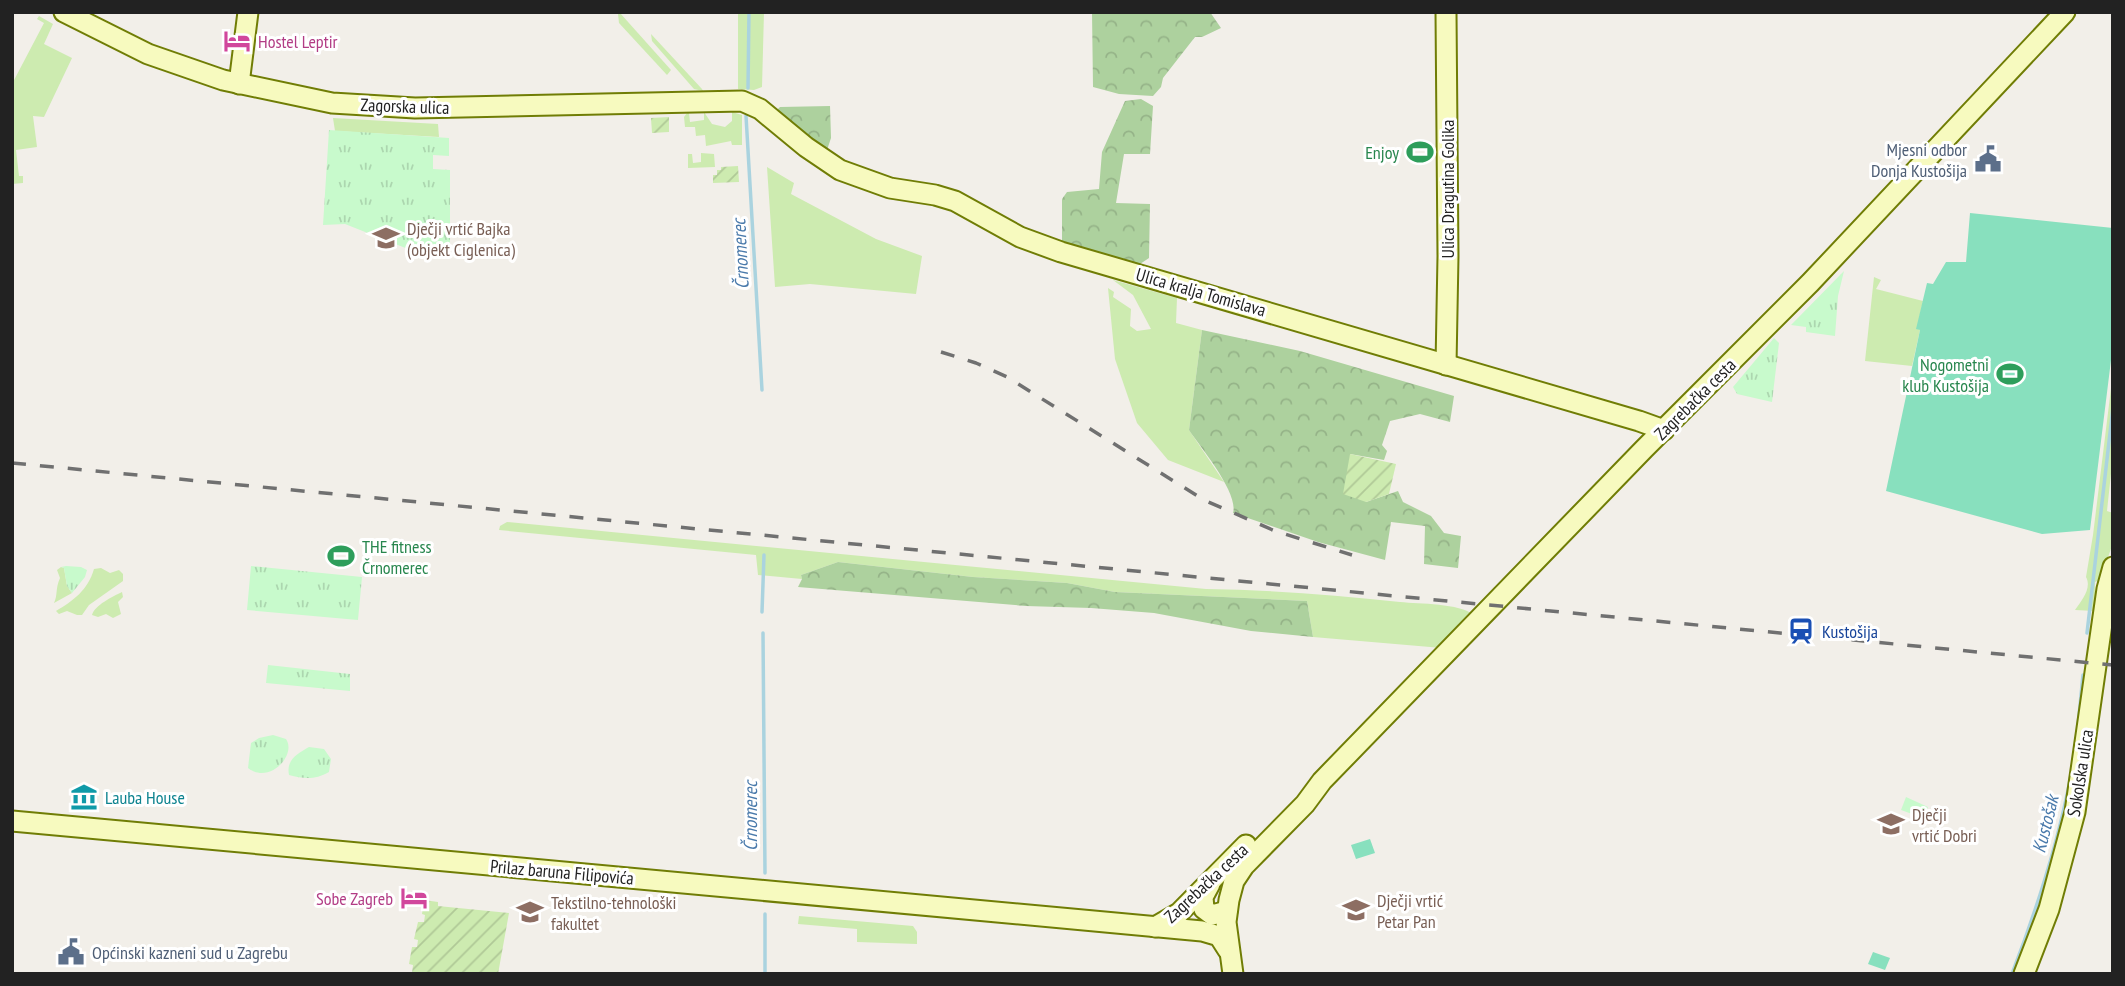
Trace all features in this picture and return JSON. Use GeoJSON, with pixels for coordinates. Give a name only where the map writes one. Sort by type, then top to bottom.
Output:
{"type":"FeatureCollection","features":[{"type":"Feature","properties":{"kind":"street","name":"Zagorska ulica"},"geometry":{"type":"LineString","coordinates":[[64,12],[148,54],[239,84],[311,99],[390,108],[736,100],[760,109]]}},
{"type":"Feature","properties":{"kind":"street"},"geometry":{"type":"LineString","coordinates":[[239,84],[248,12]]}},
{"type":"Feature","properties":{"kind":"street","name":"Ulica Dragutina Golika"},"geometry":{"type":"LineString","coordinates":[[1446,12],[1446,365]]}},
{"type":"Feature","properties":{"kind":"street","name":"Zagrebačka cesta"},"geometry":{"type":"LineString","coordinates":[[1153,928],[1171,920],[1282,811],[1322,781],[1810,284],[2065,12]]}},
{"type":"Feature","properties":{"kind":"street","name":"Ulica kralja Tomislava"},"geometry":{"type":"LineString","coordinates":[[760,109],[806,147],[840,170],[890,188],[955,201],[1020,237],[1060,252],[1664,430]]}},
{"type":"Feature","properties":{"kind":"street","name":"Sokolska ulica"},"geometry":{"type":"LineString","coordinates":[[2024,974],[2049,909],[2075,812],[2107,589],[2113,567]]}},
{"type":"Feature","properties":{"kind":"street","name":"Zagrebačka cesta"},"geometry":{"type":"LineString","coordinates":[[1233,974],[1228,950],[1227,911],[1231,890],[1238,874],[1306,804],[1322,781]]}},
{"type":"Feature","properties":{"kind":"street","name":"Prilaz baruna Filipovića"},"geometry":{"type":"LineString","coordinates":[[12,821],[1153,928]]}},
{"type":"Feature","properties":{"kind":"street"},"geometry":{"type":"LineString","coordinates":[[1211,883],[1203,897],[1204,909],[1212,915],[1227,911]]}},
{"type":"Feature","properties":{"kind":"street","name":"Zagrebačka cesta"},"geometry":{"type":"LineString","coordinates":[[1153,928],[1215,934],[1223,940],[1228,950]]}},
{"type":"Feature","properties":{"kind":"green space"},"geometry":{"type":"Polygon","coordinates":[[[738,12],[764,12],[762,87],[754,90],[738,89],[738,12]]]}},
{"type":"Feature","properties":{"kind":"green space"},"geometry":{"type":"Polygon","coordinates":[[[1092,12],[1210,12],[1221,28],[1202,37],[1195,37],[1163,78],[1161,87],[1153,96],[1119,94],[1093,87],[1092,12]]]}},
{"type":"Feature","properties":{"kind":"green space"},"geometry":{"type":"Polygon","coordinates":[[[620,13],[671,70],[667,75],[619,23],[620,13]]]}},
{"type":"Feature","properties":{"kind":"green space"},"geometry":{"type":"Polygon","coordinates":[[[39,16],[53,24],[44,44],[72,58],[44,117],[33,116],[37,147],[16,150],[19,176],[23,176],[23,183],[12,184],[12,84],[44,23],[37,19],[39,16]]]}},
{"type":"Feature","properties":{"kind":"green space"},"geometry":{"type":"Polygon","coordinates":[[[651,34],[703,91],[694,89],[652,41],[651,34]]]}},
{"type":"Feature","properties":{"kind":"green space"},"geometry":{"type":"Polygon","coordinates":[[[1141,99],[1153,106],[1150,154],[1124,154],[1116,203],[1150,204],[1149,258],[1140,264],[1062,243],[1062,199],[1067,192],[1099,189],[1102,152],[1125,101],[1141,99]]]}},
{"type":"Feature","properties":{"kind":"green space"},"geometry":{"type":"Polygon","coordinates":[[[830,106],[831,138],[827,150],[776,111],[780,107],[830,106]]]}},
{"type":"Feature","properties":{"kind":"green space"},"geometry":{"type":"Polygon","coordinates":[[[704,112],[712,124],[725,127],[732,121],[732,112],[742,115],[742,145],[732,145],[731,141],[706,146],[705,135],[696,136],[695,127],[685,127],[684,117],[687,113],[690,122],[704,120],[704,112]]]}},
{"type":"Feature","properties":{"kind":"green space"},"geometry":{"type":"Polygon","coordinates":[[[669,117],[669,132],[652,133],[651,118],[669,117]]]}},
{"type":"Feature","properties":{"kind":"green space"},"geometry":{"type":"Polygon","coordinates":[[[333,118],[438,124],[439,137],[335,131],[333,118]]]}},
{"type":"Feature","properties":{"kind":"green space","name":"Dječji vrtić Bajka (objekt Ciglenica)"},"geometry":{"type":"Polygon","coordinates":[[[329,130],[449,138],[449,156],[433,155],[433,169],[450,170],[450,251],[413,251],[345,224],[323,225],[329,130]]]}},
{"type":"Feature","properties":{"kind":"green space"},"geometry":{"type":"Polygon","coordinates":[[[701,153],[714,154],[715,167],[688,168],[688,154],[692,154],[693,163],[701,162],[701,153]]]}},
{"type":"Feature","properties":{"kind":"green space"},"geometry":{"type":"Polygon","coordinates":[[[738,166],[739,182],[713,183],[713,175],[717,175],[717,170],[721,170],[721,167],[738,166]]]}},
{"type":"Feature","properties":{"kind":"green space"},"geometry":{"type":"Polygon","coordinates":[[[767,167],[794,183],[791,194],[876,239],[922,256],[916,294],[810,284],[775,287],[767,167]]]}},
{"type":"Feature","properties":{"kind":"green space","name":"Nogometni klub Kustošija"},"geometry":{"type":"Polygon","coordinates":[[[1970,213],[2113,228],[2113,344],[2090,530],[2042,534],[1886,491],[1920,330],[1916,329],[1927,283],[1933,284],[1946,262],[1966,262],[1970,213]]]}},
{"type":"Feature","properties":{"kind":"green space"},"geometry":{"type":"Polygon","coordinates":[[[1844,271],[1838,296],[1835,336],[1806,332],[1806,327],[1791,325],[1844,271]]]}},
{"type":"Feature","properties":{"kind":"green space"},"geometry":{"type":"Polygon","coordinates":[[[1874,277],[1881,280],[1876,289],[1923,301],[1912,366],[1865,361],[1874,277]]]}},
{"type":"Feature","properties":{"kind":"green space"},"geometry":{"type":"Polygon","coordinates":[[[1113,280],[1177,298],[1176,323],[1202,330],[1189,430],[1224,482],[1168,460],[1137,423],[1115,359],[1108,288],[1114,292],[1113,297],[1131,309],[1130,326],[1137,331],[1151,329],[1133,295],[1113,280]]]}},
{"type":"Feature","properties":{"kind":"green space"},"geometry":{"type":"Polygon","coordinates":[[[1202,330],[1300,351],[1454,396],[1450,422],[1420,414],[1390,421],[1382,445],[1387,451],[1384,460],[1350,454],[1366,502],[1398,491],[1403,502],[1431,516],[1444,533],[1461,536],[1458,568],[1424,564],[1425,526],[1391,522],[1385,560],[1318,542],[1233,513],[1233,504],[1225,483],[1189,430],[1202,330]]]}},
{"type":"Feature","properties":{"kind":"green space"},"geometry":{"type":"Polygon","coordinates":[[[1774,338],[1779,343],[1772,402],[1737,394],[1733,387],[1774,338]]]}},
{"type":"Feature","properties":{"kind":"green space"},"geometry":{"type":"Polygon","coordinates":[[[2113,372],[2113,455],[2107,511],[2113,513],[2113,543],[2100,580],[2095,582],[2095,611],[2075,610],[2088,585],[2086,577],[2113,372]]]}},
{"type":"Feature","properties":{"kind":"green space"},"geometry":{"type":"Polygon","coordinates":[[[1350,454],[1396,464],[1389,494],[1366,502],[1343,494],[1350,454]]]}},
{"type":"Feature","properties":{"kind":"green space"},"geometry":{"type":"Polygon","coordinates":[[[507,522],[1206,589],[1303,593],[1439,605],[1459,608],[1474,615],[1442,648],[1313,637],[1307,601],[1115,592],[1067,583],[973,577],[838,562],[801,575],[802,579],[758,575],[756,555],[499,530],[500,526],[507,522]]]}},
{"type":"Feature","properties":{"kind":"green space"},"geometry":{"type":"Polygon","coordinates":[[[838,562],[973,577],[1067,583],[1115,592],[1307,601],[1313,637],[1251,631],[1154,613],[1026,606],[798,587],[801,575],[838,562]]]}},
{"type":"Feature","properties":{"kind":"green space"},"geometry":{"type":"Polygon","coordinates":[[[251,566],[362,577],[358,620],[247,610],[251,566]]]}},
{"type":"Feature","properties":{"kind":"green space"},"geometry":{"type":"Polygon","coordinates":[[[61,567],[87,570],[85,577],[72,593],[67,586],[64,568],[61,567]]]}},
{"type":"Feature","properties":{"kind":"green space"},"geometry":{"type":"Polygon","coordinates":[[[64,568],[67,586],[72,593],[54,603],[60,578],[57,570],[64,568]]]}},
{"type":"Feature","properties":{"kind":"green space"},"geometry":{"type":"Polygon","coordinates":[[[101,568],[110,573],[119,570],[123,574],[123,581],[89,605],[82,615],[67,611],[59,614],[56,611],[79,594],[94,569],[101,568]]]}},
{"type":"Feature","properties":{"kind":"green space"},"geometry":{"type":"Polygon","coordinates":[[[122,592],[123,597],[118,602],[121,614],[113,618],[106,614],[98,617],[92,615],[100,605],[122,592]]]}},
{"type":"Feature","properties":{"kind":"green space"},"geometry":{"type":"Polygon","coordinates":[[[268,665],[350,674],[350,691],[266,683],[268,665]]]}},
{"type":"Feature","properties":{"kind":"green space"},"geometry":{"type":"Polygon","coordinates":[[[273,735],[286,739],[288,753],[284,760],[272,771],[264,773],[248,768],[251,743],[273,735]]]}},
{"type":"Feature","properties":{"kind":"green space"},"geometry":{"type":"Polygon","coordinates":[[[309,747],[324,749],[331,759],[329,772],[309,778],[289,775],[291,761],[309,747]]]}},
{"type":"Feature","properties":{"kind":"green space"},"geometry":{"type":"Polygon","coordinates":[[[1906,797],[1928,807],[1923,818],[1901,810],[1906,797]]]}},
{"type":"Feature","properties":{"kind":"green space"},"geometry":{"type":"Polygon","coordinates":[[[1370,839],[1375,853],[1356,859],[1351,845],[1370,839]]]}},
{"type":"Feature","properties":{"kind":"green space"},"geometry":{"type":"Polygon","coordinates":[[[424,900],[438,902],[438,906],[509,913],[498,974],[407,974],[412,973],[413,965],[409,964],[412,947],[417,947],[418,940],[414,939],[418,922],[424,922],[424,900]]]}},
{"type":"Feature","properties":{"kind":"green space"},"geometry":{"type":"Polygon","coordinates":[[[799,916],[913,926],[917,932],[917,944],[857,942],[857,929],[798,924],[799,916]]]}},
{"type":"Feature","properties":{"kind":"green space"},"geometry":{"type":"Polygon","coordinates":[[[1873,952],[1890,958],[1885,970],[1868,964],[1873,952]]]}},
{"type":"Feature","properties":{"kind":"waterway","name":"Črnomerec"},"geometry":{"type":"LineString","coordinates":[[748,88],[749,12]]}},
{"type":"Feature","properties":{"kind":"waterway","name":"Črnomerec"},"geometry":{"type":"LineString","coordinates":[[746,116],[762,390]]}},
{"type":"Feature","properties":{"kind":"waterway","name":"Kustošak"},"geometry":{"type":"LineString","coordinates":[[2087,633],[2113,407]]}},
{"type":"Feature","properties":{"kind":"waterway","name":"Črnomerec"},"geometry":{"type":"LineString","coordinates":[[762,612],[764,555]]}},
{"type":"Feature","properties":{"kind":"waterway","name":"Črnomerec"},"geometry":{"type":"LineString","coordinates":[[763,633],[765,873]]}},
{"type":"Feature","properties":{"kind":"waterway","name":"Kustošak"},"geometry":{"type":"LineString","coordinates":[[2078,726],[2083,675]]}},
{"type":"Feature","properties":{"kind":"waterway","name":"Kustošak"},"geometry":{"type":"LineString","coordinates":[[2012,974],[2046,876],[2071,775]]}},
{"type":"Feature","properties":{"kind":"waterway","name":"Črnomerec"},"geometry":{"type":"LineString","coordinates":[[765,914],[765,974]]}},
{"type":"Feature","properties":{"kind":"railway"},"geometry":{"type":"LineString","coordinates":[[941,352],[976,363],[1007,377],[1204,500],[1275,531],[1352,555]]}},
{"type":"Feature","properties":{"kind":"railway"},"geometry":{"type":"LineString","coordinates":[[12,463],[2113,665]]}},
{"type":"Feature","properties":{"kind":"place","name":"Hostel Leptir"},"geometry":{"type":"Point","coordinates":[237,41]}},
{"type":"Feature","properties":{"kind":"place","name":"Enjoy"},"geometry":{"type":"Point","coordinates":[1420,152]}},
{"type":"Feature","properties":{"kind":"place","name":"Mjesni odbor Donja Kustošija"},"geometry":{"type":"Point","coordinates":[1988,159]}},
{"type":"Feature","properties":{"kind":"place","name":"Dječji vrtić Bajka (objekt Ciglenica)"},"geometry":{"type":"Point","coordinates":[386,238]}},
{"type":"Feature","properties":{"kind":"place","name":"Nogometni klub Kustošija"},"geometry":{"type":"Point","coordinates":[2010,374]}},
{"type":"Feature","properties":{"kind":"place","name":"THE fitness Črnomerec"},"geometry":{"type":"Point","coordinates":[341,556]}},
{"type":"Feature","properties":{"kind":"place","name":"Kustošija"},"geometry":{"type":"Point","coordinates":[1801,631]}},
{"type":"Feature","properties":{"kind":"place","name":"Lauba House"},"geometry":{"type":"Point","coordinates":[84,797]}},
{"type":"Feature","properties":{"kind":"place","name":"Dječji vrtić Dobri"},"geometry":{"type":"Point","coordinates":[1891,824]}},
{"type":"Feature","properties":{"kind":"place","name":"Sobe Zagreb"},"geometry":{"type":"Point","coordinates":[414,898]}},
{"type":"Feature","properties":{"kind":"place","name":"Dječji vrtić Petar Pan"},"geometry":{"type":"Point","coordinates":[1356,910]}},
{"type":"Feature","properties":{"kind":"place","name":"Tekstilno-tehnološki fakultet"},"geometry":{"type":"Point","coordinates":[530,912]}},
{"type":"Feature","properties":{"kind":"place","name":"Općinski kazneni sud u Zagrebu"},"geometry":{"type":"Point","coordinates":[71,952]}}]}
